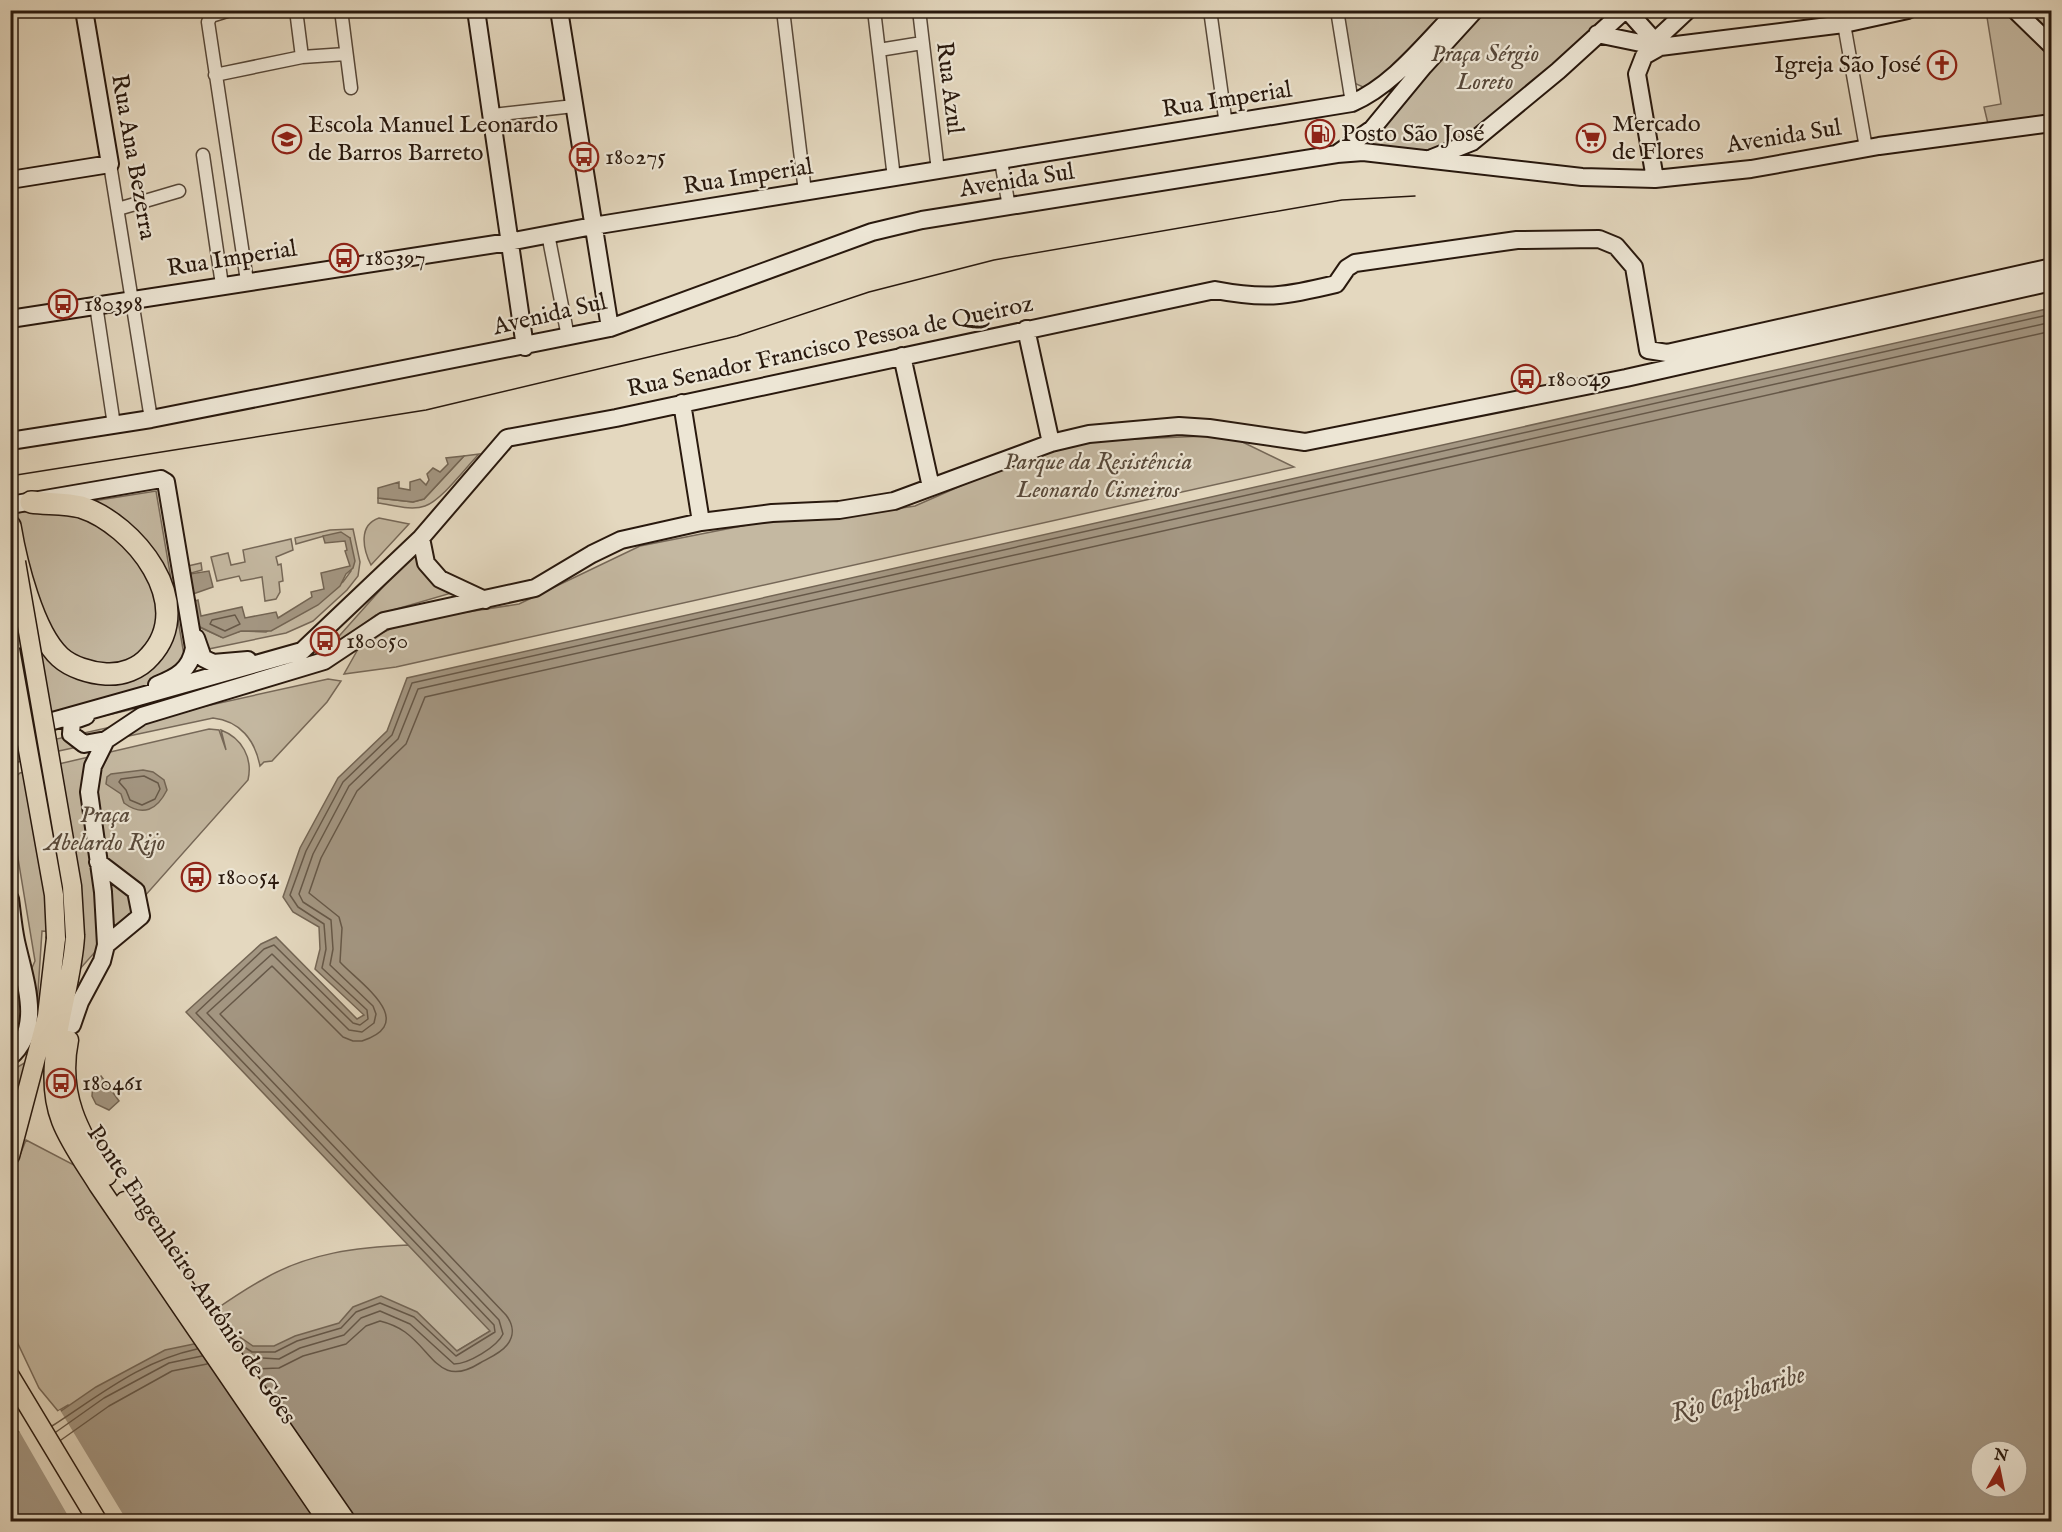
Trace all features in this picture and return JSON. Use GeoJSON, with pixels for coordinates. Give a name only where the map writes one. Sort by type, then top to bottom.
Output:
{"type":"FeatureCollection","features":[{"type":"Feature","properties":{"kind":"highway"},"geometry":{"type":"LineString","coordinates":[[10,526],[16,562],[45,638],[60,656],[72,666],[99,674],[117,675],[137,667],[151,656],[163,636],[165,600],[159,580],[141,549],[121,529],[80,507],[21,504]]}},
{"type":"Feature","properties":{"kind":"main road","name":"Rua Ana Bezerra"},"geometry":{"type":"LineString","coordinates":[[84,10],[110,164]]}},
{"type":"Feature","properties":{"kind":"main road"},"geometry":{"type":"LineString","coordinates":[[476,10],[525,347]]}},
{"type":"Feature","properties":{"kind":"main road"},"geometry":{"type":"LineString","coordinates":[[560,10],[610,328]]}},
{"type":"Feature","properties":{"kind":"main road","name":"Rua Imperial"},"geometry":{"type":"LineString","coordinates":[[10,319],[509,242],[593,226],[1352,103],[1368,96],[1384,84],[1458,10]]}},
{"type":"Feature","properties":{"kind":"main road"},"geometry":{"type":"LineString","coordinates":[[1337,154],[1372,129],[1424,66],[1475,10]]}},
{"type":"Feature","properties":{"kind":"main road"},"geometry":{"type":"LineString","coordinates":[[1423,160],[1472,142],[1558,71],[1626,10],[1658,44]]}},
{"type":"Feature","properties":{"kind":"main road"},"geometry":{"type":"LineString","coordinates":[[1655,179],[1637,74],[1644,56],[1658,44],[1688,10]]}},
{"type":"Feature","properties":{"kind":"main road"},"geometry":{"type":"LineString","coordinates":[[1597,34],[1658,44],[1844,24],[1908,10]]}},
{"type":"Feature","properties":{"kind":"main road"},"geometry":{"type":"LineString","coordinates":[[2015,10],[2052,46]]}},
{"type":"Feature","properties":{"kind":"main road","name":"Avenida Sul"},"geometry":{"type":"LineString","coordinates":[[10,441],[151,419],[525,347],[610,328],[872,232],[922,220],[1337,154],[1363,152],[1582,177],[1655,179],[1751,169],[1866,148],[2052,123]]}},
{"type":"Feature","properties":{"kind":"main road"},"geometry":{"type":"LineString","coordinates":[[10,180],[110,164]]}},
{"type":"Feature","properties":{"kind":"main road","name":"Rua Senador Francisco Pessoa de Queiroz"},"geometry":{"type":"LineString","coordinates":[[10,733],[302,651],[421,538],[507,438],[616,418],[1215,290],[1269,298],[1301,292],[1336,284],[1347,268],[1355,263],[1517,240],[1599,239],[1616,246],[1634,267],[1648,350]]}},
{"type":"Feature","properties":{"kind":"main road"},"geometry":{"type":"LineString","coordinates":[[21,504],[161,479],[166,482],[194,648],[189,667],[173,679],[127,695],[94,714],[72,722],[69,730],[74,738],[84,744],[106,740],[142,716],[324,661],[384,621],[535,588],[592,554],[621,540],[701,522],[772,513],[839,510],[894,501],[1051,443],[1125,429],[1179,426],[1209,428],[1305,442],[1626,378],[1964,295],[2052,267]]}},
{"type":"Feature","properties":{"kind":"main road"},"geometry":{"type":"LineString","coordinates":[[1626,378],[1643,367],[1648,350],[1667,353],[1964,295],[2052,282]]}},
{"type":"Feature","properties":{"kind":"main road"},"geometry":{"type":"LineString","coordinates":[[1026,329],[1051,443]]}},
{"type":"Feature","properties":{"kind":"main road"},"geometry":{"type":"LineString","coordinates":[[902,356],[931,487]]}},
{"type":"Feature","properties":{"kind":"main road"},"geometry":{"type":"LineString","coordinates":[[682,403],[701,522]]}},
{"type":"Feature","properties":{"kind":"main road"},"geometry":{"type":"LineString","coordinates":[[421,538],[426,563],[440,579],[485,600]]}},
{"type":"Feature","properties":{"kind":"main road","name":"Ponte Engenheiro Antônio de Góes"},"geometry":{"type":"LineString","coordinates":[[16,562],[72,886],[74,964],[55,1045],[54,1094],[60,1119],[71,1143],[98,1185],[184,1297],[347,1521]]}},
{"type":"Feature","properties":{"kind":"main road"},"geometry":{"type":"LineString","coordinates":[[190,620],[203,658],[213,663],[251,660],[266,662]]}},
{"type":"Feature","properties":{"kind":"main road"},"geometry":{"type":"LineString","coordinates":[[10,649],[54,895],[56,938],[47,1016],[10,1156]]}},
{"type":"Feature","properties":{"kind":"main road"},"geometry":{"type":"LineString","coordinates":[[72,1025],[80,1002],[102,960],[106,945],[106,926],[89,792],[93,766],[106,740]]}},
{"type":"Feature","properties":{"kind":"main road"},"geometry":{"type":"LineString","coordinates":[[98,862],[136,891],[141,916],[106,945]]}},
{"type":"Feature","properties":{"kind":"main road"},"geometry":{"type":"LineString","coordinates":[[10,899],[28,996],[30,1022],[27,1034],[12,1056]]}},
{"type":"Feature","properties":{"kind":"main road","name":"Ponte Engenheiro Antônio de Góes"},"geometry":{"type":"LineString","coordinates":[[74,964],[76,973],[66,1071],[70,1106],[81,1136],[328,1521]]}},
{"type":"Feature","properties":{"kind":"main road"},"geometry":{"type":"LineString","coordinates":[[10,1376],[98,1521]]}},
{"type":"Feature","properties":{"kind":"street"},"geometry":{"type":"LineString","coordinates":[[230,10],[216,11],[208,22],[247,281]]}},
{"type":"Feature","properties":{"kind":"street"},"geometry":{"type":"LineString","coordinates":[[296,10],[302,57]]}},
{"type":"Feature","properties":{"kind":"street"},"geometry":{"type":"LineString","coordinates":[[341,10],[351,88]]}},
{"type":"Feature","properties":{"kind":"street"},"geometry":{"type":"LineString","coordinates":[[783,10],[805,192]]}},
{"type":"Feature","properties":{"kind":"street"},"geometry":{"type":"LineString","coordinates":[[874,10],[894,178]]}},
{"type":"Feature","properties":{"kind":"street","name":"Rua Azul"},"geometry":{"type":"LineString","coordinates":[[919,10],[938,171]]}},
{"type":"Feature","properties":{"kind":"street"},"geometry":{"type":"LineString","coordinates":[[1210,10],[1226,125]]}},
{"type":"Feature","properties":{"kind":"street"},"geometry":{"type":"LineString","coordinates":[[1337,10],[1352,103]]}},
{"type":"Feature","properties":{"kind":"street"},"geometry":{"type":"LineString","coordinates":[[1844,24],[1866,148]]}},
{"type":"Feature","properties":{"kind":"street"},"geometry":{"type":"LineString","coordinates":[[879,50],[922,43]]}},
{"type":"Feature","properties":{"kind":"street"},"geometry":{"type":"LineString","coordinates":[[215,75],[302,57],[346,54]]}},
{"type":"Feature","properties":{"kind":"street"},"geometry":{"type":"LineString","coordinates":[[493,115],[574,106]]}},
{"type":"Feature","properties":{"kind":"street"},"geometry":{"type":"LineString","coordinates":[[204,154],[222,285]]}},
{"type":"Feature","properties":{"kind":"street"},"geometry":{"type":"LineString","coordinates":[[1001,161],[1009,207]]}},
{"type":"Feature","properties":{"kind":"street","name":"Rua Ana Bezerra"},"geometry":{"type":"LineString","coordinates":[[110,164],[151,419]]}},
{"type":"Feature","properties":{"kind":"street"},"geometry":{"type":"LineString","coordinates":[[118,209],[179,191]]}},
{"type":"Feature","properties":{"kind":"street"},"geometry":{"type":"LineString","coordinates":[[548,234],[568,337]]}},
{"type":"Feature","properties":{"kind":"street"},"geometry":{"type":"LineString","coordinates":[[96,305],[114,425]]}},
{"type":"Feature","properties":{"kind":"green space","name":"Praça Sérgio Loreto"},"geometry":{"type":"Polygon","coordinates":[[[1341,11],[1451,11],[1380,79],[1363,87],[1354,83],[1341,11]]]}},
{"type":"Feature","properties":{"kind":"green space","name":"Praça Sérgio Loreto"},"geometry":{"type":"Polygon","coordinates":[[[1486,11],[1610,11],[1523,92],[1472,131],[1448,144],[1419,151],[1367,144],[1445,50],[1486,11]]]}},
{"type":"Feature","properties":{"kind":"green space"},"geometry":{"type":"Polygon","coordinates":[[[1986,11],[2006,11],[2051,51],[2051,116],[1988,124],[1984,107],[2001,104],[1986,11]]]}},
{"type":"Feature","properties":{"kind":"green space"},"geometry":{"type":"Polygon","coordinates":[[[2021,11],[2051,11],[2051,39],[2021,11]]]}},
{"type":"Feature","properties":{"kind":"green space","name":"Parque da Resistência Leonardo Cisneiros"},"geometry":{"type":"Polygon","coordinates":[[[1228,435],[1294,467],[396,667],[344,674],[362,642],[408,621],[519,604],[640,546],[757,523],[855,515],[915,506],[1013,463],[1090,441],[1228,435]]]}},
{"type":"Feature","properties":{"kind":"green space"},"geometry":{"type":"Polygon","coordinates":[[[479,454],[432,503],[408,508],[378,503],[378,498],[413,502],[424,499],[464,456],[479,454]]]}},
{"type":"Feature","properties":{"kind":"green space"},"geometry":{"type":"Polygon","coordinates":[[[156,491],[191,696],[11,737],[11,514],[156,491]]]}},
{"type":"Feature","properties":{"kind":"green space"},"geometry":{"type":"Polygon","coordinates":[[[379,518],[409,524],[371,565],[364,545],[365,532],[372,521],[379,518]]]}},
{"type":"Feature","properties":{"kind":"green space"},"geometry":{"type":"Polygon","coordinates":[[[353,529],[360,562],[358,576],[347,590],[313,621],[286,633],[194,652],[179,568],[201,563],[202,570],[184,575],[201,628],[221,637],[241,631],[266,632],[343,582],[351,571],[350,538],[324,536],[296,544],[295,538],[330,530],[353,529]]]}},
{"type":"Feature","properties":{"kind":"green space"},"geometry":{"type":"Polygon","coordinates":[[[291,539],[293,550],[276,557],[278,565],[281,564],[283,581],[279,582],[280,592],[276,599],[265,601],[262,577],[241,581],[239,576],[217,581],[211,557],[228,553],[231,565],[245,562],[243,550],[291,539]]]}},
{"type":"Feature","properties":{"kind":"green space"},"geometry":{"type":"Polygon","coordinates":[[[415,551],[455,592],[376,615],[334,646],[332,644],[415,551]]]}},
{"type":"Feature","properties":{"kind":"green space"},"geometry":{"type":"Polygon","coordinates":[[[328,679],[341,681],[327,702],[272,761],[264,762],[260,766],[254,748],[245,733],[231,723],[213,718],[54,752],[11,766],[11,749],[328,679]]]}},
{"type":"Feature","properties":{"kind":"green space","name":"Praça Abelardo Rijo"},"geometry":{"type":"Polygon","coordinates":[[[209,729],[219,730],[226,750],[221,730],[235,738],[240,744],[249,764],[248,780],[79,970],[76,933],[42,931],[36,1022],[31,970],[35,961],[11,816],[10,782],[20,773],[209,729]]]}},
{"type":"Feature","properties":{"kind":"green space"},"geometry":{"type":"Polygon","coordinates":[[[26,1062],[11,1133],[11,1071],[26,1062]]]}},
{"type":"Feature","properties":{"kind":"green space"},"geometry":{"type":"Polygon","coordinates":[[[26,1140],[74,1165],[188,1328],[252,1285],[297,1263],[333,1253],[409,1245],[491,1331],[457,1351],[29,1434],[69,1407],[68,1405],[58,1411],[39,1388],[11,1329],[11,1178],[26,1140]]]}},
{"type":"Feature","properties":{"kind":"water","name":"Rio Capibaribe"},"geometry":{"type":"Polygon","coordinates":[[[2051,308],[2051,1521],[11,1522],[10,1430],[29,1433],[96,1387],[165,1350],[237,1335],[253,1346],[274,1346],[295,1336],[339,1323],[353,1307],[381,1296],[417,1312],[457,1351],[490,1331],[186,1012],[261,944],[276,937],[357,1019],[364,1015],[315,969],[320,949],[319,927],[293,912],[283,897],[300,848],[338,778],[387,731],[407,678],[2051,308]]]}},
{"type":"Feature","properties":{"kind":"water"},"geometry":{"type":"Polygon","coordinates":[[[464,456],[424,499],[413,502],[378,498],[378,488],[399,482],[399,488],[410,490],[410,482],[420,479],[426,485],[429,480],[427,474],[433,468],[440,472],[448,464],[446,458],[464,456]]]}},
{"type":"Feature","properties":{"kind":"water"},"geometry":{"type":"Polygon","coordinates":[[[341,532],[350,538],[355,561],[353,568],[346,574],[340,586],[318,605],[271,631],[241,631],[223,638],[198,626],[183,575],[209,571],[213,587],[193,594],[195,601],[198,600],[201,616],[242,607],[245,618],[276,612],[278,618],[312,597],[311,592],[324,589],[321,573],[350,566],[345,551],[347,550],[345,541],[325,543],[323,536],[341,532]]]}},
{"type":"Feature","properties":{"kind":"water"},"geometry":{"type":"Polygon","coordinates":[[[143,770],[153,772],[164,780],[167,790],[154,807],[137,810],[124,803],[121,794],[106,784],[107,777],[111,774],[143,770]]]}},
{"type":"Feature","properties":{"kind":"water"},"geometry":{"type":"Polygon","coordinates":[[[101,1076],[119,1101],[109,1110],[96,1104],[92,1096],[93,1083],[101,1076]]]}},
{"type":"Feature","properties":{"kind":"pier"},"geometry":{"type":"Polygon","coordinates":[[[60,1410],[127,1521],[71,1521],[18,1429],[29,1430],[60,1410]]]}},
{"type":"Feature","properties":{"kind":"tram line"},"geometry":{"type":"LineString","coordinates":[[10,476],[426,410],[737,336],[869,292],[994,260],[1342,200],[1415,196]]}},
{"type":"Feature","properties":{"kind":"place","name":"Igreja São José"},"geometry":{"type":"Point","coordinates":[1942,65]}},
{"type":"Feature","properties":{"kind":"place","name":"Posto São José"},"geometry":{"type":"Point","coordinates":[1320,134]}},
{"type":"Feature","properties":{"kind":"place","name":"Mercado de Flores"},"geometry":{"type":"Point","coordinates":[1591,138]}},
{"type":"Feature","properties":{"kind":"place","name":"Escola Manuel Leonardo de Barros Barreto"},"geometry":{"type":"Point","coordinates":[287,139]}},
{"type":"Feature","properties":{"kind":"place","name":"180275"},"geometry":{"type":"Point","coordinates":[584,157]}},
{"type":"Feature","properties":{"kind":"place","name":"180397"},"geometry":{"type":"Point","coordinates":[344,258]}},
{"type":"Feature","properties":{"kind":"place","name":"180398"},"geometry":{"type":"Point","coordinates":[63,304]}},
{"type":"Feature","properties":{"kind":"place","name":"180049"},"geometry":{"type":"Point","coordinates":[1526,379]}},
{"type":"Feature","properties":{"kind":"place","name":"180050"},"geometry":{"type":"Point","coordinates":[325,641]}},
{"type":"Feature","properties":{"kind":"place","name":"180054"},"geometry":{"type":"Point","coordinates":[196,877]}},
{"type":"Feature","properties":{"kind":"place","name":"180461"},"geometry":{"type":"Point","coordinates":[61,1083]}}]}
